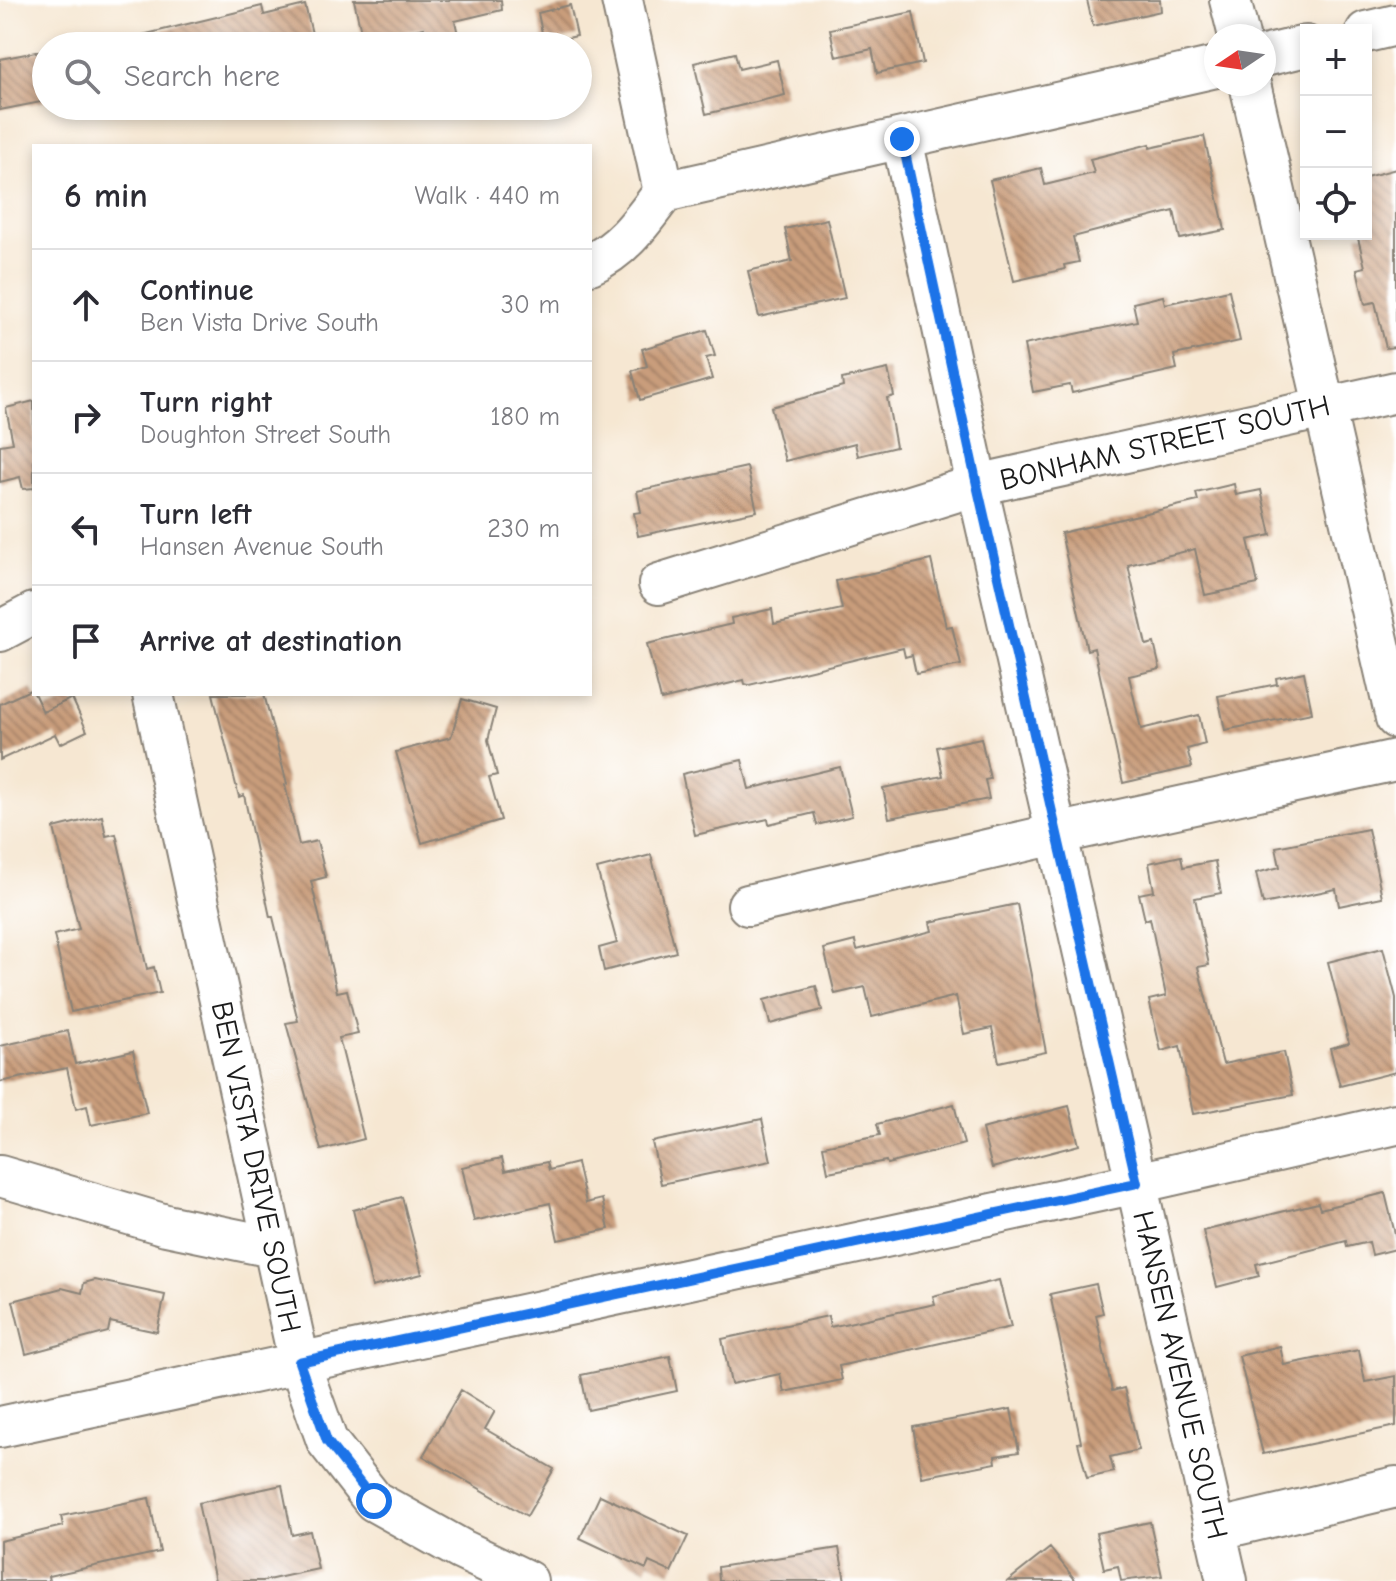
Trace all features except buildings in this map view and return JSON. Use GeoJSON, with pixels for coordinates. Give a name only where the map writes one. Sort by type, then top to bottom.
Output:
{"type":"FeatureCollection","features":[{"type":"Feature","properties":{"kind":"street"},"geometry":{"type":"LineString","coordinates":[[622,0],[664,192]]}},
{"type":"Feature","properties":{"kind":"street"},"geometry":{"type":"LineString","coordinates":[[1230,0],[1236,24]]}},
{"type":"Feature","properties":{"kind":"street"},"geometry":{"type":"LineString","coordinates":[[1372,31],[1396,25]]}},
{"type":"Feature","properties":{"kind":"street"},"geometry":{"type":"LineString","coordinates":[[1276,53],[1300,47]]}},
{"type":"Feature","properties":{"kind":"street"},"geometry":{"type":"LineString","coordinates":[[592,263],[609,256],[664,192],[1204,70]]}},
{"type":"Feature","properties":{"kind":"street"},"geometry":{"type":"LineString","coordinates":[[1253,96],[1396,718]]}},
{"type":"Feature","properties":{"kind":"street","name":"HANSEN AVENUE SOUTH"},"geometry":{"type":"LineString","coordinates":[[902,139],[977,485],[1227,1581]]}},
{"type":"Feature","properties":{"kind":"street","name":"BONHAM STREET SOUTH"},"geometry":{"type":"LineString","coordinates":[[659,584],[977,485],[1396,392]]}},
{"type":"Feature","properties":{"kind":"street"},"geometry":{"type":"LineString","coordinates":[[0,631],[32,614]]}},
{"type":"Feature","properties":{"kind":"street","name":"BEN VISTA DRIVE SOUTH"},"geometry":{"type":"LineString","coordinates":[[153,696],[272,1247],[299,1362],[327,1441],[374,1501],[462,1550],[527,1581]]}},
{"type":"Feature","properties":{"kind":"street"},"geometry":{"type":"LineString","coordinates":[[748,905],[1396,760]]}},
{"type":"Feature","properties":{"kind":"street"},"geometry":{"type":"LineString","coordinates":[[0,1427],[1137,1183],[1396,1124]]}},
{"type":"Feature","properties":{"kind":"street"},"geometry":{"type":"LineString","coordinates":[[0,1176],[166,1225],[272,1247]]}},
{"type":"Feature","properties":{"kind":"street"},"geometry":{"type":"LineString","coordinates":[[1215,1530],[1396,1487]]}},
{"type":"Feature","properties":{"kind":"route"},"geometry":{"type":"LineString","coordinates":[[374,1501],[327,1441],[299,1362],[1137,1183],[977,485],[902,139]]}}]}
